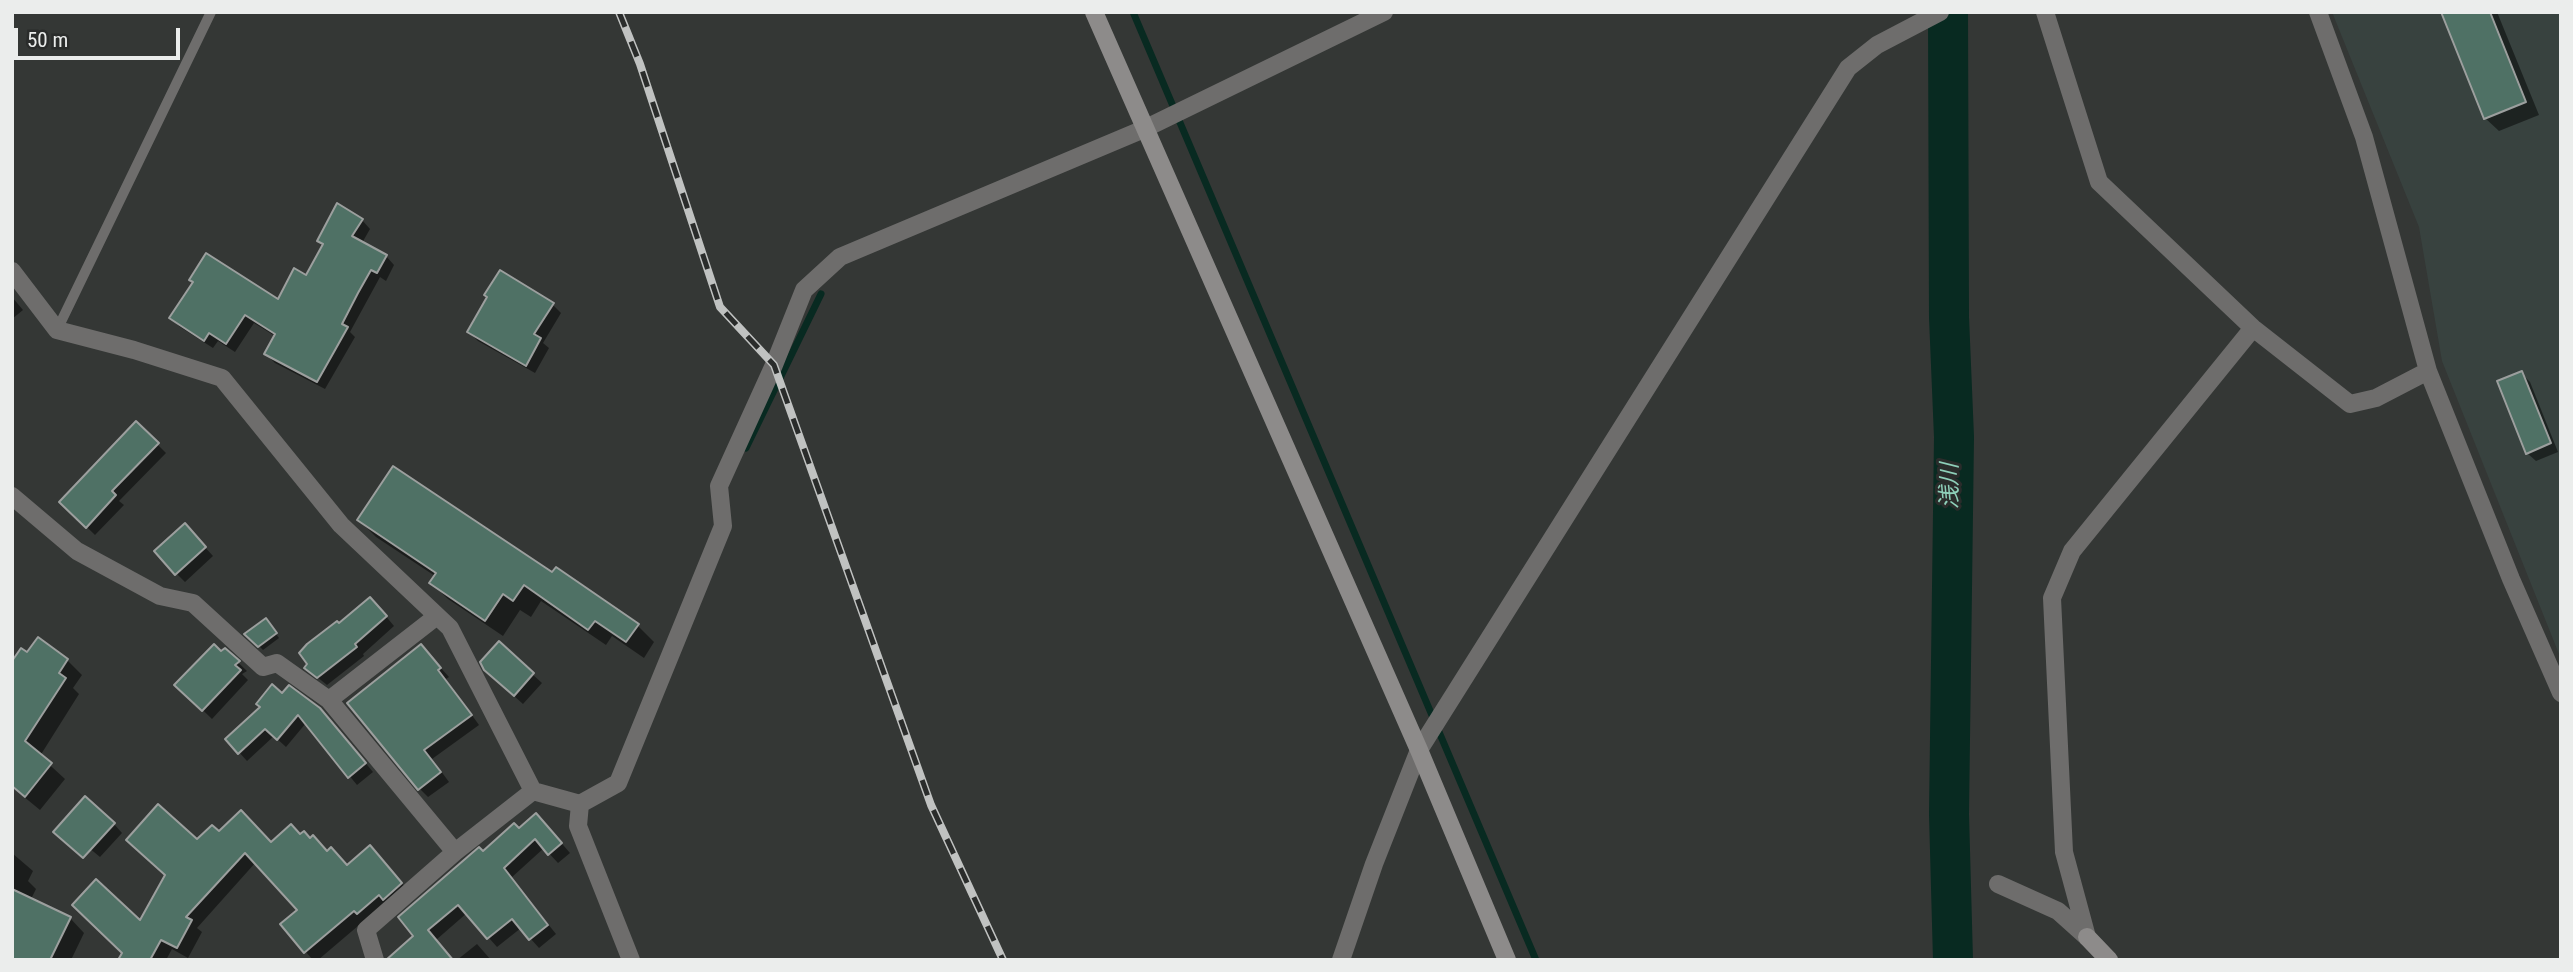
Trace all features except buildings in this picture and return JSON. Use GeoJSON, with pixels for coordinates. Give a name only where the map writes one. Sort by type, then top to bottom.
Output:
{"type":"FeatureCollection","features":[{"type":"Feature","properties":{"kind":"street"},"geometry":{"type":"LineString","coordinates":[[1094,12],[1419,750],[1507,960]]}},
{"type":"Feature","properties":{"kind":"street"},"geometry":{"type":"LineString","coordinates":[[12,271],[57,330],[134,350],[222,378],[341,525],[450,628],[533,790],[580,804],[618,783],[723,526],[719,486],[774,365],[804,290],[840,257],[1144,129],[1384,12]]}},
{"type":"Feature","properties":{"kind":"street"},"geometry":{"type":"LineString","coordinates":[[1341,960],[1374,864],[1419,750],[1848,68],[1877,45],[1940,12]]}},
{"type":"Feature","properties":{"kind":"street"},"geometry":{"type":"LineString","coordinates":[[2045,12],[2099,182],[2253,328],[2350,404],[2376,398],[2428,371]]}},
{"type":"Feature","properties":{"kind":"street"},"geometry":{"type":"LineString","coordinates":[[2318,12],[2364,137],[2428,371],[2511,579],[2561,692]]}},
{"type":"Feature","properties":{"kind":"street"},"geometry":{"type":"LineString","coordinates":[[2087,937],[2064,852],[2052,598],[2072,551],[2253,328]]}},
{"type":"Feature","properties":{"kind":"street"},"geometry":{"type":"LineString","coordinates":[[12,496],[77,551],[160,596],[192,603],[263,667],[277,663],[329,700],[455,852]]}},
{"type":"Feature","properties":{"kind":"street"},"geometry":{"type":"LineString","coordinates":[[329,700],[437,616]]}},
{"type":"Feature","properties":{"kind":"street"},"geometry":{"type":"LineString","coordinates":[[375,960],[366,930],[455,852],[533,790]]}},
{"type":"Feature","properties":{"kind":"street"},"geometry":{"type":"LineString","coordinates":[[580,804],[578,826],[631,960]]}},
{"type":"Feature","properties":{"kind":"street"},"geometry":{"type":"LineString","coordinates":[[1998,884],[2058,911],[2109,960]]}},
{"type":"Feature","properties":{"kind":"lane"},"geometry":{"type":"LineString","coordinates":[[57,330],[211,12]]}},
{"type":"Feature","properties":{"kind":"shaded area"},"geometry":{"type":"Polygon","coordinates":[[[2332,12],[2561,12],[2561,659],[2442,361],[2419,227],[2332,12]]]}},
{"type":"Feature","properties":{"kind":"waterway"},"geometry":{"type":"LineString","coordinates":[[1133,12],[1536,960]]}},
{"type":"Feature","properties":{"kind":"waterway","name":"浅川"},"geometry":{"type":"LineString","coordinates":[[1948,12],[1949,317],[1954,437],[1949,814],[1953,960]]}},
{"type":"Feature","properties":{"kind":"waterway"},"geometry":{"type":"LineString","coordinates":[[746,448],[821,294]]}},
{"type":"Feature","properties":{"kind":"railway"},"geometry":{"type":"LineString","coordinates":[[619,12],[640,64],[720,307],[774,365],[931,805],[1003,960]]}}]}
